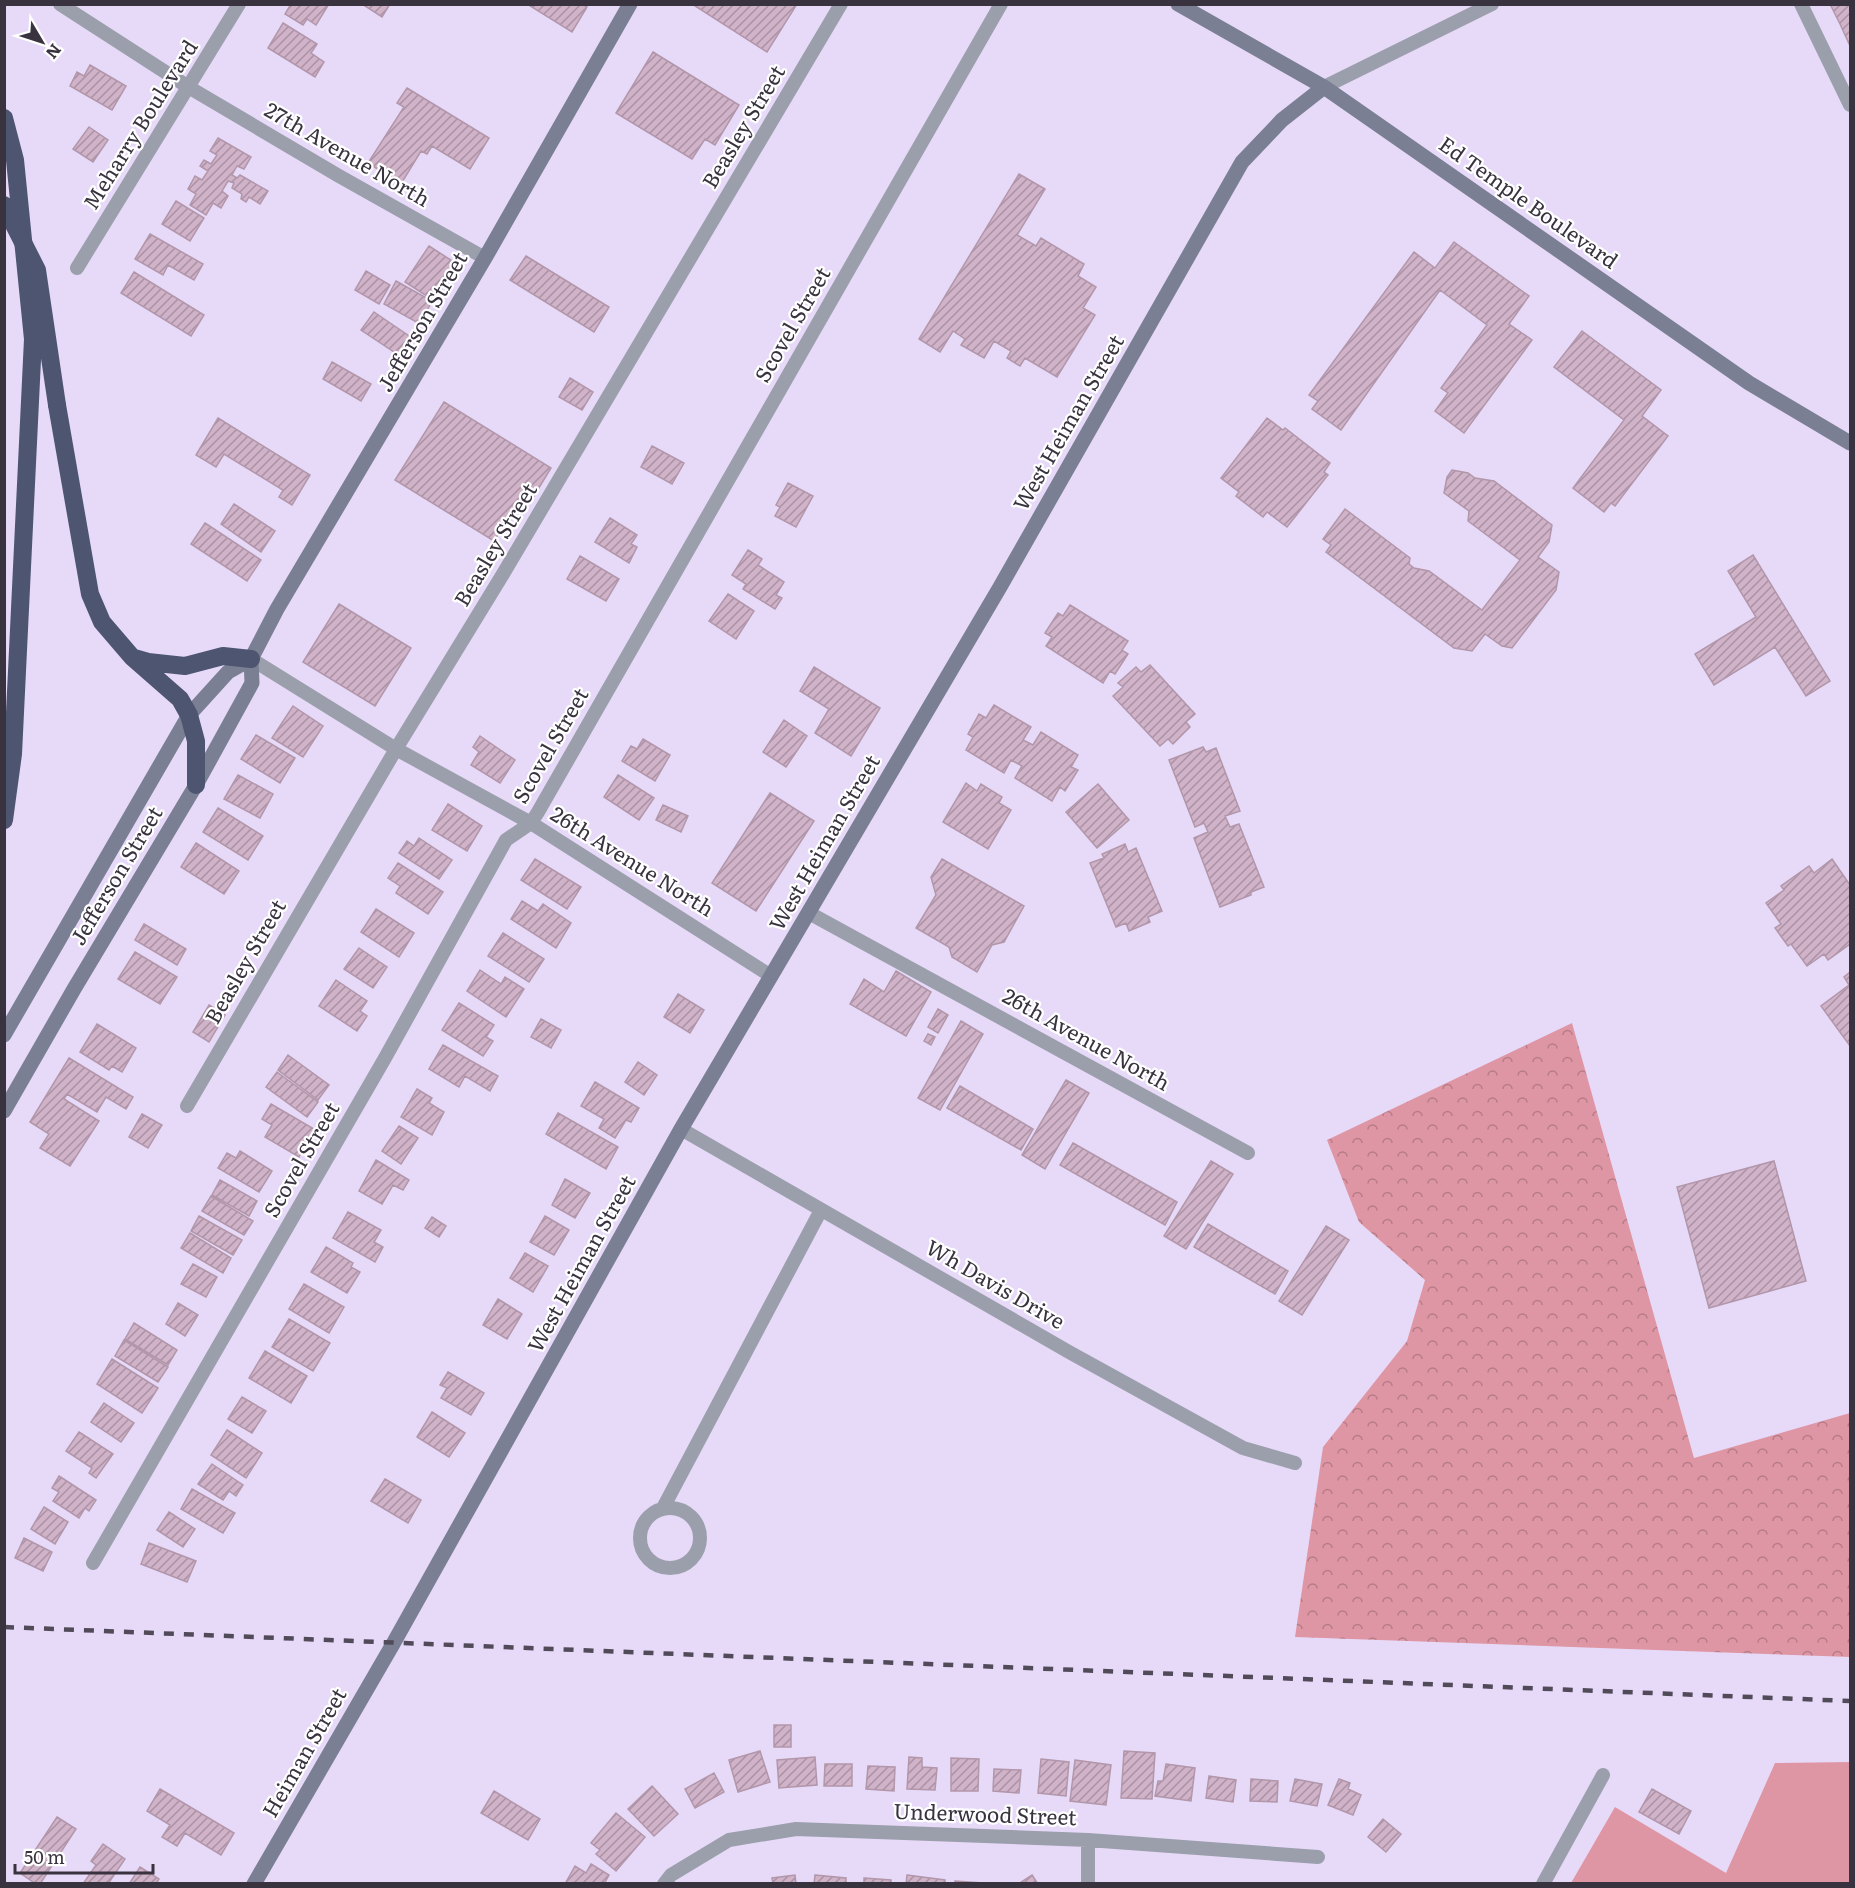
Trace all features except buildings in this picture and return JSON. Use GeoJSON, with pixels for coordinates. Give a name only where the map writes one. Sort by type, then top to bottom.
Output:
{"type":"FeatureCollection","features":[{"type":"Feature","properties":{"kind":"highway"},"geometry":{"type":"LineString","coordinates":[[4,118],[15,160],[33,339],[13,754],[4,820]]}},
{"type":"Feature","properties":{"kind":"highway"},"geometry":{"type":"LineString","coordinates":[[4,205],[37,270],[57,405],[90,594],[102,622],[132,657],[180,699],[189,715],[196,741],[196,785]]}},
{"type":"Feature","properties":{"kind":"highway"},"geometry":{"type":"LineString","coordinates":[[132,657],[148,662],[185,666],[223,656],[251,659]]}},
{"type":"Feature","properties":{"kind":"main road","name":"Jefferson Street"},"geometry":{"type":"LineString","coordinates":[[4,1111],[196,785],[252,683],[251,659],[277,609],[485,258],[630,4]]}},
{"type":"Feature","properties":{"kind":"main road","name":"Ed Temple Boulevard"},"geometry":{"type":"LineString","coordinates":[[1178,4],[1324,87],[1749,383],[1851,443]]}},
{"type":"Feature","properties":{"kind":"main road","name":"West Heiman Street"},"geometry":{"type":"LineString","coordinates":[[393,1644],[681,1129],[1000,587],[1242,162],[1282,120],[1324,87]]}},
{"type":"Feature","properties":{"kind":"main road","name":"Jefferson Street"},"geometry":{"type":"LineString","coordinates":[[4,1035],[189,715],[228,672],[251,659]]}},
{"type":"Feature","properties":{"kind":"main road","name":"Heiman Street"},"geometry":{"type":"LineString","coordinates":[[254,1884],[393,1644]]}},
{"type":"Feature","properties":{"kind":"street","name":"27th Avenue North"},"geometry":{"type":"LineString","coordinates":[[60,4],[190,88],[339,176],[485,258]]}},
{"type":"Feature","properties":{"kind":"street","name":"Meharry Boulevard"},"geometry":{"type":"LineString","coordinates":[[77,268],[190,88],[239,4]]}},
{"type":"Feature","properties":{"kind":"street","name":"Beasley Street"},"geometry":{"type":"LineString","coordinates":[[187,1106],[396,749],[503,574],[841,4]]}},
{"type":"Feature","properties":{"kind":"street","name":"Scovel Street"},"geometry":{"type":"LineString","coordinates":[[93,1563],[385,1058],[506,840],[531,823],[1001,4]]}},
{"type":"Feature","properties":{"kind":"street"},"geometry":{"type":"LineString","coordinates":[[1324,87],[1492,4]]}},
{"type":"Feature","properties":{"kind":"street"},"geometry":{"type":"LineString","coordinates":[[1801,4],[1851,105]]}},
{"type":"Feature","properties":{"kind":"street","name":"26th Avenue North"},"geometry":{"type":"LineString","coordinates":[[251,659],[396,749],[531,823],[771,976]]}},
{"type":"Feature","properties":{"kind":"street","name":"26th Avenue North"},"geometry":{"type":"LineString","coordinates":[[809,913],[1248,1153]]}},
{"type":"Feature","properties":{"kind":"street","name":"Wh Davis Drive"},"geometry":{"type":"LineString","coordinates":[[681,1129],[1069,1352],[1243,1448],[1295,1463]]}},
{"type":"Feature","properties":{"kind":"street"},"geometry":{"type":"LineString","coordinates":[[663,1508],[682,1510],[690,1515],[700,1531],[698,1550],[693,1558],[676,1568],[665,1568],[647,1558],[642,1549],[641,1529],[654,1512],[663,1508],[821,1210]]}},
{"type":"Feature","properties":{"kind":"street"},"geometry":{"type":"LineString","coordinates":[[1543,1884],[1603,1775]]}},
{"type":"Feature","properties":{"kind":"street","name":"Underwood Street"},"geometry":{"type":"LineString","coordinates":[[664,1884],[671,1875],[729,1840],[796,1829],[1088,1840],[1318,1857]]}},
{"type":"Feature","properties":{"kind":"street"},"geometry":{"type":"LineString","coordinates":[[1088,1840],[1088,1884]]}},
{"type":"Feature","properties":{"kind":"green space"},"geometry":{"type":"Polygon","coordinates":[[[1572,1023],[1694,1458],[1850,1413],[1850,1657],[1295,1637],[1323,1447],[1407,1341],[1425,1280],[1359,1222],[1327,1140],[1572,1023]]]}},
{"type":"Feature","properties":{"kind":"green space"},"geometry":{"type":"Polygon","coordinates":[[[1850,1762],[1850,1883],[1571,1883],[1615,1807],[1726,1873],[1775,1763],[1850,1762]]]}},
{"type":"Feature","properties":{"kind":"railway"},"geometry":{"type":"LineString","coordinates":[[4,1627],[1850,1701]]}}]}
